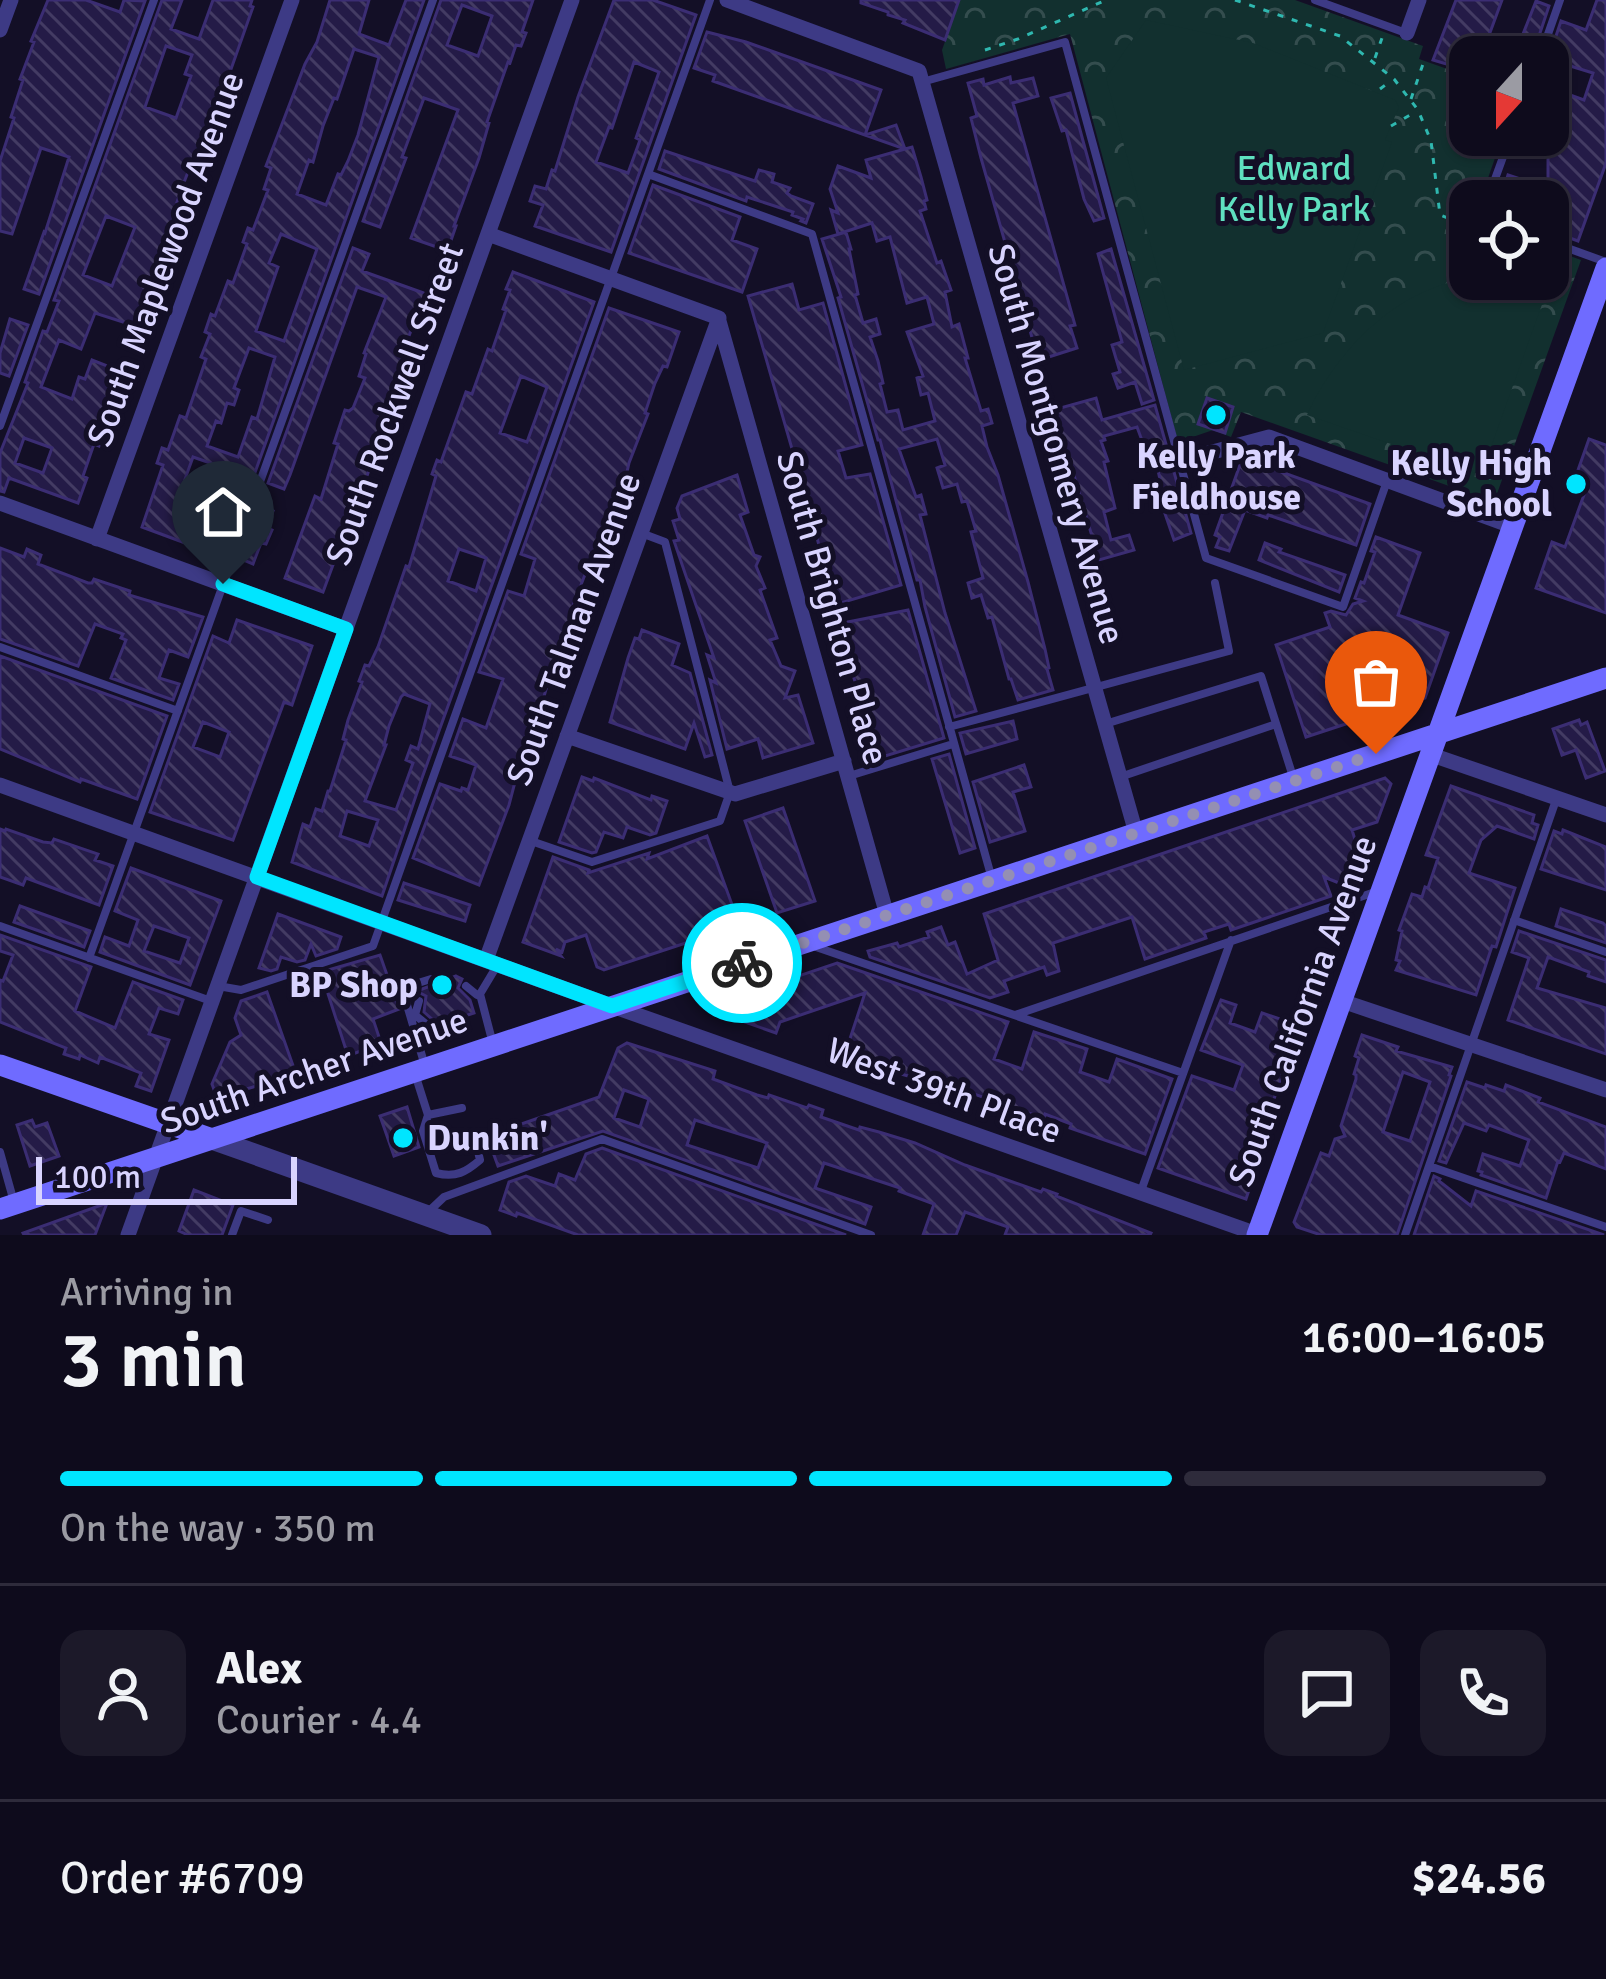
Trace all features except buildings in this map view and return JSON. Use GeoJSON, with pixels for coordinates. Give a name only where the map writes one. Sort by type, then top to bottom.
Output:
{"type":"FeatureCollection","features":[{"type":"Feature","properties":{"kind":"main road","name":"South California Avenue"},"geometry":{"type":"LineString","coordinates":[[1257,1234],[1606,265]]}},
{"type":"Feature","properties":{"kind":"main road","name":"South Archer Avenue"},"geometry":{"type":"LineString","coordinates":[[8,1207],[1606,678]]}},
{"type":"Feature","properties":{"kind":"main road"},"geometry":{"type":"LineString","coordinates":[[0,1065],[212,1139]]}},
{"type":"Feature","properties":{"kind":"street"},"geometry":{"type":"LineString","coordinates":[[0,30],[11,0]]}},
{"type":"Feature","properties":{"kind":"street","name":"South Maplewood Avenue"},"geometry":{"type":"LineString","coordinates":[[97,539],[292,0]]}},
{"type":"Feature","properties":{"kind":"street","name":"South Rockwell Street"},"geometry":{"type":"LineString","coordinates":[[128,1235],[572,0]]}},
{"type":"Feature","properties":{"kind":"street"},"geometry":{"type":"LineString","coordinates":[[727,0],[921,76]]}},
{"type":"Feature","properties":{"kind":"street"},"geometry":{"type":"LineString","coordinates":[[1408,33],[1419,0]]}},
{"type":"Feature","properties":{"kind":"street","name":"South Montgomery Avenue"},"geometry":{"type":"LineString","coordinates":[[921,76],[1136,833]]}},
{"type":"Feature","properties":{"kind":"street"},"geometry":{"type":"LineString","coordinates":[[488,235],[718,318]]}},
{"type":"Feature","properties":{"kind":"street","name":"South Talman Avenue"},"geometry":{"type":"LineString","coordinates":[[492,962],[530,841],[718,318]]}},
{"type":"Feature","properties":{"kind":"street","name":"South Brighton Place"},"geometry":{"type":"LineString","coordinates":[[718,318],[887,915]]}},
{"type":"Feature","properties":{"kind":"street"},"geometry":{"type":"LineString","coordinates":[[1179,461],[1269,437],[1514,527]]}},
{"type":"Feature","properties":{"kind":"street"},"geometry":{"type":"LineString","coordinates":[[0,503],[346,629]]}},
{"type":"Feature","properties":{"kind":"street"},"geometry":{"type":"LineString","coordinates":[[567,736],[734,794],[846,769]]}},
{"type":"Feature","properties":{"kind":"street"},"geometry":{"type":"LineString","coordinates":[[1432,755],[1606,815]]}},
{"type":"Feature","properties":{"kind":"street","name":"West 39th Place"},"geometry":{"type":"LineString","coordinates":[[0,785],[1257,1234]]}},
{"type":"Feature","properties":{"kind":"street"},"geometry":{"type":"LineString","coordinates":[[1342,1000],[1606,1090]]}},
{"type":"Feature","properties":{"kind":"street"},"geometry":{"type":"LineString","coordinates":[[212,1139],[482,1235]]}},
{"type":"Feature","properties":{"kind":"lane"},"geometry":{"type":"LineString","coordinates":[[0,426],[154,0]]}},
{"type":"Feature","properties":{"kind":"lane"},"geometry":{"type":"LineString","coordinates":[[89,958],[433,0]]}},
{"type":"Feature","properties":{"kind":"lane"},"geometry":{"type":"LineString","coordinates":[[0,926],[89,958],[215,994],[241,990],[373,946],[710,0]]}},
{"type":"Feature","properties":{"kind":"lane"},"geometry":{"type":"LineString","coordinates":[[1316,0],[1408,33]]}},
{"type":"Feature","properties":{"kind":"lane"},"geometry":{"type":"LineString","coordinates":[[1547,36],[1560,0]]}},
{"type":"Feature","properties":{"kind":"lane"},"geometry":{"type":"LineString","coordinates":[[921,76],[1065,42],[1206,558],[1342,607],[1387,480]]}},
{"type":"Feature","properties":{"kind":"lane"},"geometry":{"type":"LineString","coordinates":[[648,174],[812,234],[993,880]]}},
{"type":"Feature","properties":{"kind":"lane"},"geometry":{"type":"LineString","coordinates":[[1569,250],[1606,265]]}},
{"type":"Feature","properties":{"kind":"lane"},"geometry":{"type":"LineString","coordinates":[[530,841],[592,862],[720,820],[730,792],[665,542],[641,533]]}},
{"type":"Feature","properties":{"kind":"lane"},"geometry":{"type":"LineString","coordinates":[[949,727],[1229,651],[1215,584]]}},
{"type":"Feature","properties":{"kind":"lane"},"geometry":{"type":"LineString","coordinates":[[0,647],[178,711]]}},
{"type":"Feature","properties":{"kind":"lane"},"geometry":{"type":"LineString","coordinates":[[1105,724],[1261,676],[1294,781]]}},
{"type":"Feature","properties":{"kind":"lane"},"geometry":{"type":"LineString","coordinates":[[1120,777],[1276,724]]}},
{"type":"Feature","properties":{"kind":"lane"},"geometry":{"type":"LineString","coordinates":[[846,769],[953,743]]}},
{"type":"Feature","properties":{"kind":"lane"},"geometry":{"type":"LineString","coordinates":[[1405,1235],[1557,798]]}},
{"type":"Feature","properties":{"kind":"lane"},"geometry":{"type":"LineString","coordinates":[[1013,1015],[1383,890]]}},
{"type":"Feature","properties":{"kind":"lane"},"geometry":{"type":"LineString","coordinates":[[1514,920],[1606,952]]}},
{"type":"Feature","properties":{"kind":"lane"},"geometry":{"type":"LineString","coordinates":[[1140,1193],[1232,939]]}},
{"type":"Feature","properties":{"kind":"lane"},"geometry":{"type":"LineString","coordinates":[[804,943],[1183,1073]]}},
{"type":"Feature","properties":{"kind":"lane"},"geometry":{"type":"LineString","coordinates":[[475,999],[492,962]]}},
{"type":"Feature","properties":{"kind":"lane"},"geometry":{"type":"LineString","coordinates":[[426,1024],[416,1015],[401,983],[431,979]]}},
{"type":"Feature","properties":{"kind":"lane"},"geometry":{"type":"LineString","coordinates":[[466,986],[494,1045]]}},
{"type":"Feature","properties":{"kind":"lane"},"geometry":{"type":"LineString","coordinates":[[419,1001],[420,1070],[428,1115],[423,1130],[436,1173],[448,1177],[465,1173],[480,1160],[478,1147]]}},
{"type":"Feature","properties":{"kind":"lane"},"geometry":{"type":"LineString","coordinates":[[428,1115],[462,1108]]}},
{"type":"Feature","properties":{"kind":"lane"},"geometry":{"type":"LineString","coordinates":[[425,1215],[444,1197],[602,1139],[871,1235]]}},
{"type":"Feature","properties":{"kind":"lane"},"geometry":{"type":"LineString","coordinates":[[1,1156],[8,1207]]}},
{"type":"Feature","properties":{"kind":"lane"},"geometry":{"type":"LineString","coordinates":[[1429,1166],[1606,1227]]}},
{"type":"Feature","properties":{"kind":"lane"},"geometry":{"type":"LineString","coordinates":[[232,1235],[241,1211],[268,1220]]}},
{"type":"Feature","properties":{"kind":"path"},"geometry":{"type":"LineString","coordinates":[[979,52],[1106,0]]}},
{"type":"Feature","properties":{"kind":"path"},"geometry":{"type":"LineString","coordinates":[[1235,0],[1340,35],[1394,79],[1418,110],[1430,141],[1439,215],[1449,219]]}},
{"type":"Feature","properties":{"kind":"path"},"geometry":{"type":"LineString","coordinates":[[1373,61],[1386,26]]}},
{"type":"Feature","properties":{"kind":"path"},"geometry":{"type":"LineString","coordinates":[[1410,100],[1424,61]]}},
{"type":"Feature","properties":{"kind":"path"},"geometry":{"type":"LineString","coordinates":[[1380,89],[1394,79]]}},
{"type":"Feature","properties":{"kind":"path"},"geometry":{"type":"LineString","coordinates":[[1391,126],[1418,110]]}},
{"type":"Feature","properties":{"kind":"path"},"geometry":{"type":"LineString","coordinates":[[1486,462],[1491,479]]}},
{"type":"Feature","properties":{"kind":"green space","name":"Edward Kelly Park"},"geometry":{"type":"Polygon","coordinates":[[[960,0],[1295,0],[1423,46],[1419,59],[1449,70],[1449,156],[1496,156],[1487,180],[1449,180],[1449,300],[1567,300],[1494,502],[1241,412],[1231,437],[1213,430],[1178,442],[1070,34],[946,69],[942,50],[960,0]]]}},
{"type":"Feature","properties":{"kind":"green space"},"geometry":{"type":"Polygon","coordinates":[[[1146,20],[1253,43],[1395,100],[1399,107],[1385,140],[1392,142],[1323,333],[1184,370],[1106,78],[1146,20]]]}},
{"type":"Feature","properties":{"kind":"green space","name":"Edward Kelly Park"},"geometry":{"type":"Polygon","coordinates":[[[1569,256],[1581,260],[1569,293],[1569,256]]]}},
{"type":"Feature","properties":{"kind":"green space"},"geometry":{"type":"Polygon","coordinates":[[[1449,283],[1449,300],[1544,300],[1481,475],[1307,415],[1335,368],[1372,326],[1449,283]]]}},
{"type":"Feature","properties":{"kind":"way so far"},"geometry":{"type":"LineString","coordinates":[[742,963],[1376,754]]}},
{"type":"Feature","properties":{"kind":"place","name":"Kelly Park Fieldhouse"},"geometry":{"type":"Point","coordinates":[1216,415]}},
{"type":"Feature","properties":{"kind":"place","name":"Kelly High School"},"geometry":{"type":"Point","coordinates":[1576,484]}},
{"type":"Feature","properties":{"kind":"place","name":"BP Shop"},"geometry":{"type":"Point","coordinates":[442,985]}},
{"type":"Feature","properties":{"kind":"place","name":"Dunkin'"},"geometry":{"type":"Point","coordinates":[403,1138]}},
{"type":"Feature","properties":{"kind":"route"},"geometry":{"type":"LineString","coordinates":[[223,584],[346,629],[257,877],[612,1006],[742,963]]}}]}
